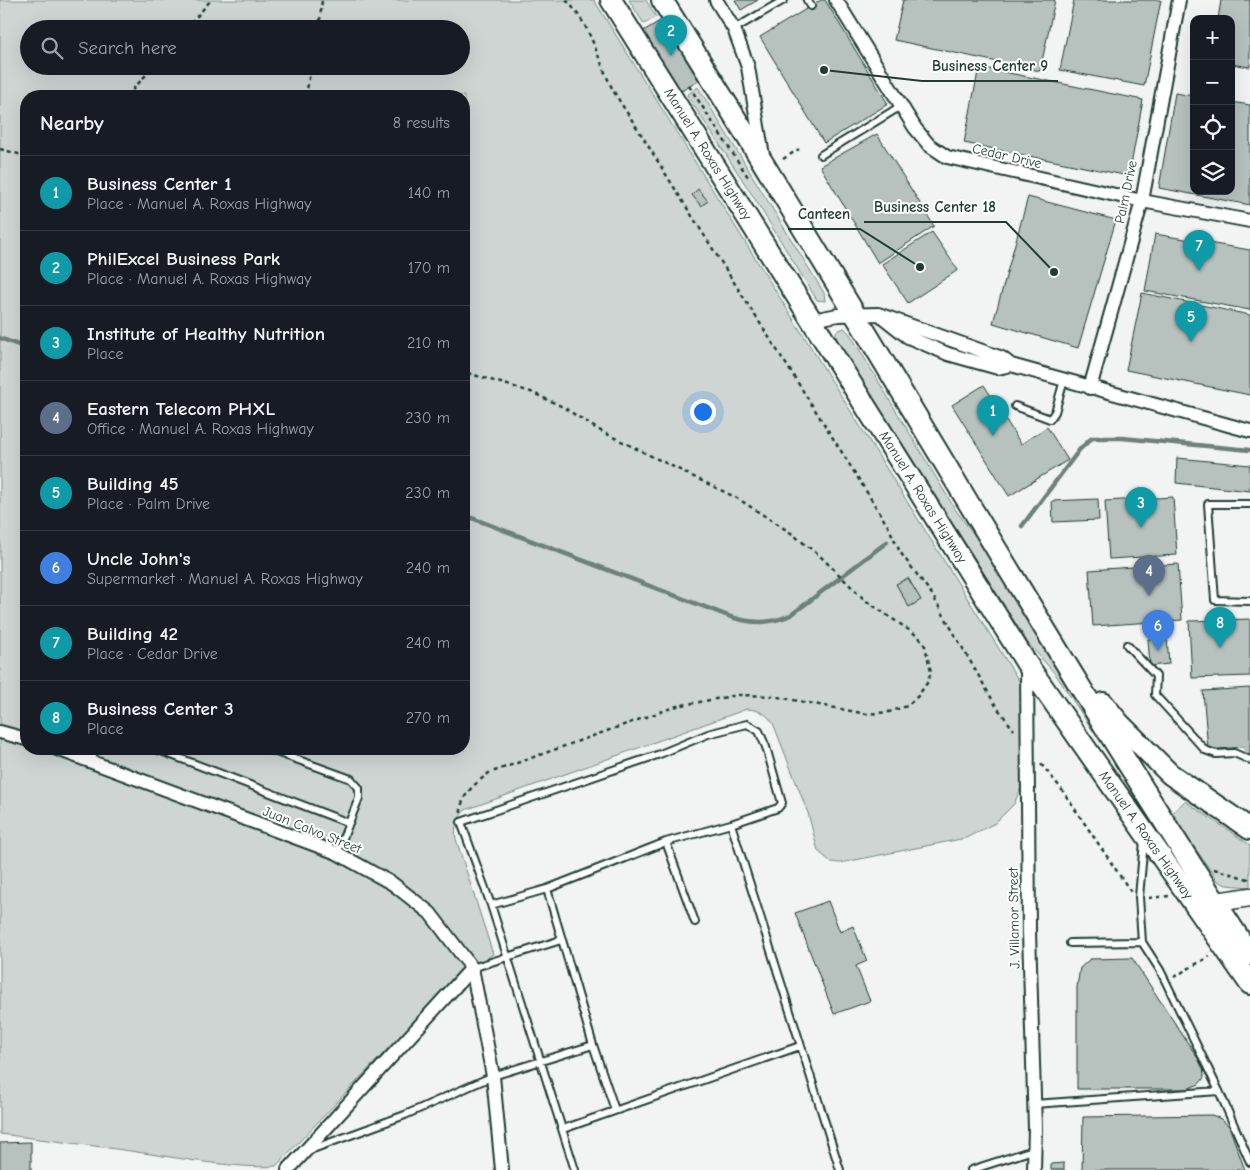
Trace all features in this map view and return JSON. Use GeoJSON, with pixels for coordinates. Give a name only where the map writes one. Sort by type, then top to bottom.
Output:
{"type":"FeatureCollection","features":[{"type":"Feature","properties":{"kind":"main road","name":"Manuel A. Roxas Highway"},"geometry":{"type":"LineString","coordinates":[[611,0],[1027,664],[1250,984]]}},
{"type":"Feature","properties":{"kind":"main road","name":"Manuel A. Roxas Highway"},"geometry":{"type":"LineString","coordinates":[[662,0],[758,175],[857,314],[1046,631],[1250,955]]}},
{"type":"Feature","properties":{"kind":"main road"},"geometry":{"type":"LineString","coordinates":[[1046,631],[1119,723],[1164,768],[1250,829]]}},
{"type":"Feature","properties":{"kind":"main road"},"geometry":{"type":"LineString","coordinates":[[1195,906],[1250,897]]}},
{"type":"Feature","properties":{"kind":"street"},"geometry":{"type":"LineString","coordinates":[[716,0],[734,29],[748,67],[758,175]]}},
{"type":"Feature","properties":{"kind":"street","name":"Cedar Drive"},"geometry":{"type":"LineString","coordinates":[[836,0],[915,128],[929,145],[947,157],[1142,201],[1250,221]]}},
{"type":"Feature","properties":{"kind":"street","name":"Palm Drive"},"geometry":{"type":"LineString","coordinates":[[1090,388],[1142,201],[1179,0]]}},
{"type":"Feature","properties":{"kind":"street"},"geometry":{"type":"LineString","coordinates":[[812,320],[857,314],[878,314],[908,337],[948,354],[998,368],[1012,365],[1250,431]]}},
{"type":"Feature","properties":{"kind":"street","name":"J. Villamor Street"},"geometry":{"type":"LineString","coordinates":[[1027,664],[1029,932],[1034,1170]]}},
{"type":"Feature","properties":{"kind":"street"},"geometry":{"type":"LineString","coordinates":[[0,732],[20,737]]}},
{"type":"Feature","properties":{"kind":"street","name":"Juan Calvo Street"},"geometry":{"type":"LineString","coordinates":[[73,755],[337,854],[394,884],[430,913],[472,968],[493,1076],[502,1170]]}},
{"type":"Feature","properties":{"kind":"street"},"geometry":{"type":"LineString","coordinates":[[288,1170],[472,968]]}},
{"type":"Feature","properties":{"kind":"lane"},"geometry":{"type":"LineString","coordinates":[[734,29],[784,0]]}},
{"type":"Feature","properties":{"kind":"lane"},"geometry":{"type":"LineString","coordinates":[[821,155],[901,106]]}},
{"type":"Feature","properties":{"kind":"lane"},"geometry":{"type":"LineString","coordinates":[[1015,406],[1050,419],[1056,412],[1064,380]]}},
{"type":"Feature","properties":{"kind":"lane"},"geometry":{"type":"LineString","coordinates":[[1250,504],[1208,504],[1215,600],[1250,601]]}},
{"type":"Feature","properties":{"kind":"lane"},"geometry":{"type":"LineString","coordinates":[[1127,645],[1156,676],[1155,695],[1205,750],[1216,754],[1234,753],[1250,760]]}},
{"type":"Feature","properties":{"kind":"lane"},"geometry":{"type":"LineString","coordinates":[[491,905],[547,889],[666,842],[731,824],[778,808],[782,803],[766,747],[758,731],[747,724],[708,734],[660,754],[461,822],[491,905],[575,1170]]}},
{"type":"Feature","properties":{"kind":"lane"},"geometry":{"type":"LineString","coordinates":[[92,762],[94,755]]}},
{"type":"Feature","properties":{"kind":"lane"},"geometry":{"type":"LineString","coordinates":[[172,755],[349,823]]}},
{"type":"Feature","properties":{"kind":"lane"},"geometry":{"type":"LineString","coordinates":[[284,755],[351,780],[359,788],[359,798],[337,854]]}},
{"type":"Feature","properties":{"kind":"lane"},"geometry":{"type":"LineString","coordinates":[[731,824],[840,1170]]}},
{"type":"Feature","properties":{"kind":"lane"},"geometry":{"type":"LineString","coordinates":[[1145,832],[1139,898],[1142,942],[1160,970],[1248,1147],[1250,1162]]}},
{"type":"Feature","properties":{"kind":"lane"},"geometry":{"type":"LineString","coordinates":[[666,842],[695,922]]}},
{"type":"Feature","properties":{"kind":"lane"},"geometry":{"type":"LineString","coordinates":[[547,889],[593,1045],[615,1110]]}},
{"type":"Feature","properties":{"kind":"lane"},"geometry":{"type":"LineString","coordinates":[[472,968],[561,940]]}},
{"type":"Feature","properties":{"kind":"lane"},"geometry":{"type":"LineString","coordinates":[[1070,942],[1142,942]]}},
{"type":"Feature","properties":{"kind":"lane"},"geometry":{"type":"LineString","coordinates":[[304,1152],[405,1115],[493,1076],[593,1045]]}},
{"type":"Feature","properties":{"kind":"lane"},"geometry":{"type":"LineString","coordinates":[[563,1129],[800,1046]]}},
{"type":"Feature","properties":{"kind":"lane"},"geometry":{"type":"LineString","coordinates":[[1034,1104],[1219,1091]]}},
{"type":"Feature","properties":{"kind":"lane"},"geometry":{"type":"LineString","coordinates":[[970,1170],[1033,1150]]}},
{"type":"Feature","properties":{"kind":"path"},"geometry":{"type":"LineString","coordinates":[[194,20],[211,0]]}},
{"type":"Feature","properties":{"kind":"path"},"geometry":{"type":"LineString","coordinates":[[320,20],[322,0]]}},
{"type":"Feature","properties":{"kind":"path"},"geometry":{"type":"LineString","coordinates":[[566,0],[580,17],[593,40],[612,89],[824,423],[889,528],[900,552],[931,594],[996,706],[1027,749],[1060,787],[1123,880]]}},
{"type":"Feature","properties":{"kind":"path"},"geometry":{"type":"LineString","coordinates":[[132,90],[146,75]]}},
{"type":"Feature","properties":{"kind":"path"},"geometry":{"type":"LineString","coordinates":[[307,90],[310,75]]}},
{"type":"Feature","properties":{"kind":"path"},"geometry":{"type":"LineString","coordinates":[[689,86],[758,175]]}},
{"type":"Feature","properties":{"kind":"path"},"geometry":{"type":"LineString","coordinates":[[0,149],[20,154]]}},
{"type":"Feature","properties":{"kind":"path"},"geometry":{"type":"LineString","coordinates":[[783,159],[798,149]]}},
{"type":"Feature","properties":{"kind":"path"},"geometry":{"type":"LineString","coordinates":[[461,822],[461,808],[465,796],[474,784],[489,773],[677,706],[738,695],[773,696],[866,714],[889,712],[907,706],[927,683],[931,672],[926,646],[907,628],[865,600],[836,571],[791,533],[737,498],[623,442],[563,407],[531,392],[470,374]]}},
{"type":"Feature","properties":{"kind":"path"},"geometry":{"type":"LineString","coordinates":[[1169,980],[1197,963]]}},
{"type":"Feature","properties":{"kind":"shaded area"},"geometry":{"type":"Polygon","coordinates":[[[0,0],[594,0],[1021,684],[1021,788],[1014,804],[995,823],[966,838],[840,863],[831,862],[818,851],[808,813],[773,723],[762,713],[747,709],[465,810],[457,823],[455,830],[456,839],[493,954],[440,994],[276,1166],[227,1165],[0,1134],[0,0]]]}},
{"type":"Feature","properties":{"kind":"shaded area"},"geometry":{"type":"Polygon","coordinates":[[[629,0],[646,0],[656,17],[644,24],[629,0]]]}},
{"type":"Feature","properties":{"kind":"shaded area"},"geometry":{"type":"Polygon","coordinates":[[[698,87],[824,293],[825,301],[817,300],[751,193],[687,95],[698,87]]]}},
{"type":"Feature","properties":{"kind":"shaded area"},"geometry":{"type":"Polygon","coordinates":[[[844,328],[850,334],[955,509],[992,559],[1096,729],[1093,731],[1056,675],[1028,643],[840,345],[835,335],[837,331],[844,328]]]}},
{"type":"Feature","properties":{"kind":"shaded area"},"geometry":{"type":"Polygon","coordinates":[[[1185,801],[1250,845],[1250,887],[1226,885],[1218,881],[1171,814],[1185,801]]]}},
{"type":"Feature","properties":{"kind":"building"},"geometry":{"type":"Polygon","coordinates":[[[735,0],[758,0],[741,10],[735,0]]]}},
{"type":"Feature","properties":{"kind":"building"},"geometry":{"type":"Polygon","coordinates":[[[821,0],[825,0],[888,104],[824,143],[760,37],[821,0]]]}},
{"type":"Feature","properties":{"kind":"building"},"geometry":{"type":"Polygon","coordinates":[[[903,0],[1055,0],[1040,71],[894,40],[903,0]]]}},
{"type":"Feature","properties":{"kind":"building"},"geometry":{"type":"Polygon","coordinates":[[[1074,0],[1161,0],[1144,86],[1060,70],[1074,0]]]}},
{"type":"Feature","properties":{"kind":"building"},"geometry":{"type":"Polygon","coordinates":[[[1221,0],[1250,0],[1250,67],[1235,65],[1235,15],[1219,15],[1221,0]]]}},
{"type":"Feature","properties":{"kind":"building"},"geometry":{"type":"Polygon","coordinates":[[[665,18],[702,79],[678,93],[640,33],[665,18]]]}},
{"type":"Feature","properties":{"kind":"building"},"geometry":{"type":"Polygon","coordinates":[[[979,67],[1143,100],[1129,176],[964,143],[979,67]]]}},
{"type":"Feature","properties":{"kind":"building"},"geometry":{"type":"Polygon","coordinates":[[[1175,93],[1190,95],[1190,194],[1159,188],[1175,93]]]}},
{"type":"Feature","properties":{"kind":"building"},"geometry":{"type":"Polygon","coordinates":[[[1235,103],[1250,105],[1250,205],[1196,195],[1235,195],[1235,103]]]}},
{"type":"Feature","properties":{"kind":"building"},"geometry":{"type":"Polygon","coordinates":[[[877,134],[934,226],[878,263],[820,166],[877,134]]]}},
{"type":"Feature","properties":{"kind":"building"},"geometry":{"type":"Polygon","coordinates":[[[698,189],[708,201],[701,206],[692,195],[698,189]]]}},
{"type":"Feature","properties":{"kind":"building"},"geometry":{"type":"Polygon","coordinates":[[[1028,197],[1116,220],[1078,348],[993,323],[1028,197]]]}},
{"type":"Feature","properties":{"kind":"building"},"geometry":{"type":"Polygon","coordinates":[[[932,232],[958,270],[908,303],[882,264],[932,232]]]}},
{"type":"Feature","properties":{"kind":"building"},"geometry":{"type":"Polygon","coordinates":[[[1155,234],[1250,250],[1250,310],[1145,291],[1155,234]]]}},
{"type":"Feature","properties":{"kind":"building"},"geometry":{"type":"Polygon","coordinates":[[[1142,293],[1250,315],[1250,395],[1126,370],[1142,293]]]}},
{"type":"Feature","properties":{"kind":"building"},"geometry":{"type":"Polygon","coordinates":[[[984,385],[1021,444],[1047,427],[1068,460],[1009,496],[952,405],[984,385]]]}},
{"type":"Feature","properties":{"kind":"building"},"geometry":{"type":"Polygon","coordinates":[[[1177,458],[1250,465],[1250,491],[1176,483],[1177,458]]]}},
{"type":"Feature","properties":{"kind":"building"},"geometry":{"type":"Polygon","coordinates":[[[1173,497],[1177,555],[1109,559],[1105,501],[1173,497]]]}},
{"type":"Feature","properties":{"kind":"building"},"geometry":{"type":"Polygon","coordinates":[[[1098,499],[1099,520],[1053,522],[1052,501],[1098,499]]]}},
{"type":"Feature","properties":{"kind":"building"},"geometry":{"type":"Polygon","coordinates":[[[1178,564],[1182,620],[1093,626],[1089,570],[1178,564]]]}},
{"type":"Feature","properties":{"kind":"building"},"geometry":{"type":"Polygon","coordinates":[[[908,578],[921,600],[909,607],[896,584],[908,578]]]}},
{"type":"Feature","properties":{"kind":"building"},"geometry":{"type":"Polygon","coordinates":[[[1250,619],[1250,676],[1192,678],[1189,621],[1250,619]]]}},
{"type":"Feature","properties":{"kind":"building"},"geometry":{"type":"Polygon","coordinates":[[[1167,637],[1169,664],[1150,666],[1148,639],[1167,637]]]}},
{"type":"Feature","properties":{"kind":"building"},"geometry":{"type":"Polygon","coordinates":[[[1250,688],[1250,755],[1245,756],[1244,747],[1208,750],[1203,691],[1250,688]]]}},
{"type":"Feature","properties":{"kind":"building"},"geometry":{"type":"Polygon","coordinates":[[[828,901],[840,932],[853,926],[867,961],[856,966],[870,1001],[834,1014],[795,913],[828,901]]]}},
{"type":"Feature","properties":{"kind":"building"},"geometry":{"type":"Polygon","coordinates":[[[1132,958],[1203,1066],[1204,1078],[1199,1084],[1187,1089],[1077,1089],[1077,987],[1080,968],[1090,959],[1132,958]]]}},
{"type":"Feature","properties":{"kind":"building"},"geometry":{"type":"Polygon","coordinates":[[[1212,1115],[1221,1119],[1229,1126],[1245,1170],[1082,1170],[1083,1117],[1212,1115]]]}},
{"type":"Feature","properties":{"kind":"building"},"geometry":{"type":"Polygon","coordinates":[[[31,1142],[31,1170],[0,1170],[0,1143],[31,1142]]]}},
{"type":"Feature","properties":{"kind":"building"},"geometry":{"type":"Polygon","coordinates":[[[1064,1163],[1064,1170],[1051,1170],[1051,1164],[1064,1163]]]}},
{"type":"Feature","properties":{"kind":"waterway"},"geometry":{"type":"LineString","coordinates":[[0,338],[20,346]]}},
{"type":"Feature","properties":{"kind":"waterway"},"geometry":{"type":"LineString","coordinates":[[1022,526],[1080,449],[1092,438],[1122,438],[1250,450]]}},
{"type":"Feature","properties":{"kind":"waterway"},"geometry":{"type":"LineString","coordinates":[[470,517],[731,617],[754,622],[776,620],[791,615],[887,542]]}},
{"type":"Feature","properties":{"kind":"place","name":"PhilExcel Business Park"},"geometry":{"type":"Point","coordinates":[671,56]}},
{"type":"Feature","properties":{"kind":"place","name":"Business Center 9"},"geometry":{"type":"Point","coordinates":[824,70]}},
{"type":"Feature","properties":{"kind":"place","name":"Canteen"},"geometry":{"type":"Point","coordinates":[920,267]}},
{"type":"Feature","properties":{"kind":"place","name":"Building 42"},"geometry":{"type":"Point","coordinates":[1199,271]}},
{"type":"Feature","properties":{"kind":"place","name":"Business Center 18"},"geometry":{"type":"Point","coordinates":[1054,272]}},
{"type":"Feature","properties":{"kind":"place","name":"Building 45"},"geometry":{"type":"Point","coordinates":[1191,342]}},
{"type":"Feature","properties":{"kind":"place","name":"Business Center 1"},"geometry":{"type":"Point","coordinates":[993,436]}},
{"type":"Feature","properties":{"kind":"place","name":"Institute of Healthy Nutrition"},"geometry":{"type":"Point","coordinates":[1141,528]}},
{"type":"Feature","properties":{"kind":"place","name":"Eastern Telecom PHXL"},"geometry":{"type":"Point","coordinates":[1149,596]}},
{"type":"Feature","properties":{"kind":"place","name":"Business Center 3"},"geometry":{"type":"Point","coordinates":[1220,648]}},
{"type":"Feature","properties":{"kind":"place","name":"Uncle John's"},"geometry":{"type":"Point","coordinates":[1158,651]}}]}
